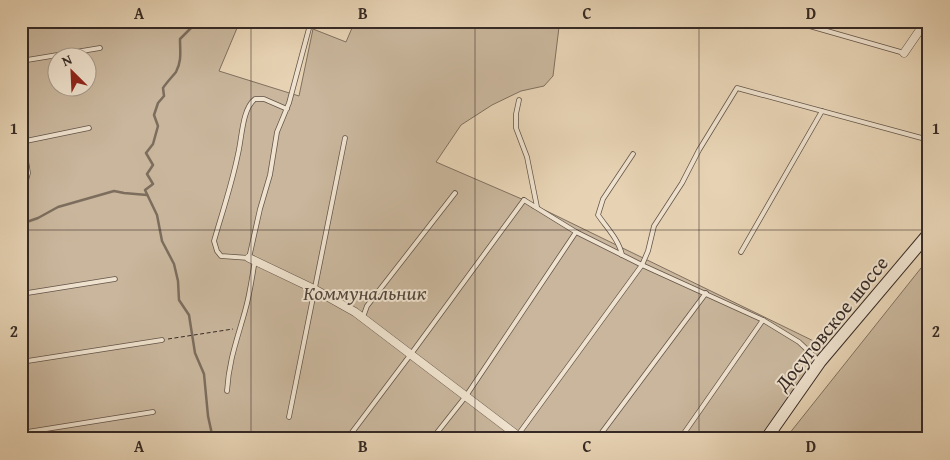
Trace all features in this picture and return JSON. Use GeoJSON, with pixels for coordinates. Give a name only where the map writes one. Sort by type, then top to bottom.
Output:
{"type":"FeatureCollection","features":[{"type":"Feature","properties":{"kind":"main road","name":"Досуговское шоссе"},"geometry":{"type":"LineString","coordinates":[[766,439],[820,362],[929,233]]}},
{"type":"Feature","properties":{"kind":"street"},"geometry":{"type":"LineString","coordinates":[[904,53],[926,21]]}},
{"type":"Feature","properties":{"kind":"street"},"geometry":{"type":"LineString","coordinates":[[252,259],[314,289],[363,317],[518,438]]}},
{"type":"Feature","properties":{"kind":"lane"},"geometry":{"type":"LineString","coordinates":[[227,391],[229,368],[245,311],[260,209],[270,175],[277,132],[286,109],[311,21]]}},
{"type":"Feature","properties":{"kind":"lane"},"geometry":{"type":"LineString","coordinates":[[792,21],[904,53]]}},
{"type":"Feature","properties":{"kind":"lane"},"geometry":{"type":"LineString","coordinates":[[21,61],[100,48]]}},
{"type":"Feature","properties":{"kind":"lane"},"geometry":{"type":"LineString","coordinates":[[518,438],[642,266],[654,226],[682,183],[699,150],[737,88],[929,140]]}},
{"type":"Feature","properties":{"kind":"lane"},"geometry":{"type":"LineString","coordinates":[[252,259],[221,256],[214,242],[250,102],[254,99],[264,99],[286,109]]}},
{"type":"Feature","properties":{"kind":"lane"},"geometry":{"type":"LineString","coordinates":[[519,100],[516,128],[527,157],[537,207],[524,200]]}},
{"type":"Feature","properties":{"kind":"lane"},"geometry":{"type":"LineString","coordinates":[[741,252],[822,111]]}},
{"type":"Feature","properties":{"kind":"lane"},"geometry":{"type":"LineString","coordinates":[[21,191],[28,173],[22,142],[89,128]]}},
{"type":"Feature","properties":{"kind":"lane"},"geometry":{"type":"LineString","coordinates":[[289,416],[345,138]]}},
{"type":"Feature","properties":{"kind":"lane"},"geometry":{"type":"LineString","coordinates":[[622,256],[616,239],[598,215],[603,199],[633,154]]}},
{"type":"Feature","properties":{"kind":"lane"},"geometry":{"type":"LineString","coordinates":[[363,317],[367,306],[455,193]]}},
{"type":"Feature","properties":{"kind":"lane"},"geometry":{"type":"LineString","coordinates":[[524,200],[576,232],[622,256],[763,320],[799,342],[820,362]]}},
{"type":"Feature","properties":{"kind":"lane"},"geometry":{"type":"LineString","coordinates":[[347,439],[524,200]]}},
{"type":"Feature","properties":{"kind":"lane"},"geometry":{"type":"LineString","coordinates":[[432,439],[466,396],[576,232]]}},
{"type":"Feature","properties":{"kind":"lane"},"geometry":{"type":"LineString","coordinates":[[21,294],[114,279]]}},
{"type":"Feature","properties":{"kind":"lane"},"geometry":{"type":"LineString","coordinates":[[597,439],[706,293]]}},
{"type":"Feature","properties":{"kind":"lane"},"geometry":{"type":"LineString","coordinates":[[680,439],[763,320]]}},
{"type":"Feature","properties":{"kind":"lane"},"geometry":{"type":"LineString","coordinates":[[21,362],[162,340]]}},
{"type":"Feature","properties":{"kind":"lane"},"geometry":{"type":"LineString","coordinates":[[21,433],[153,412]]}},
{"type":"Feature","properties":{"kind":"path"},"geometry":{"type":"LineString","coordinates":[[162,340],[239,328]]}},
{"type":"Feature","properties":{"kind":"green space","name":"Коммунальник"},"geometry":{"type":"Polygon","coordinates":[[[21,21],[240,21],[219,71],[299,96],[313,29],[346,42],[355,21],[510,21],[559,27],[553,76],[544,86],[521,91],[492,105],[461,125],[436,162],[524,200],[830,349],[762,439],[21,439],[21,21]]]}},
{"type":"Feature","properties":{"kind":"green space"},"geometry":{"type":"Polygon","coordinates":[[[929,258],[929,439],[785,439],[929,258]]]}},
{"type":"Feature","properties":{"kind":"waterway"},"geometry":{"type":"LineString","coordinates":[[190,21],[193,26],[180,39],[178,68],[163,88],[164,96],[158,103],[154,115],[158,126],[153,144],[146,153],[153,165],[147,174],[153,184],[145,190],[157,215],[162,241],[174,264],[178,281],[179,300],[189,315],[195,353],[204,374],[208,416],[213,439]]}},
{"type":"Feature","properties":{"kind":"waterway"},"geometry":{"type":"LineString","coordinates":[[21,224],[38,218],[58,207],[114,191],[147,195]]}}]}
